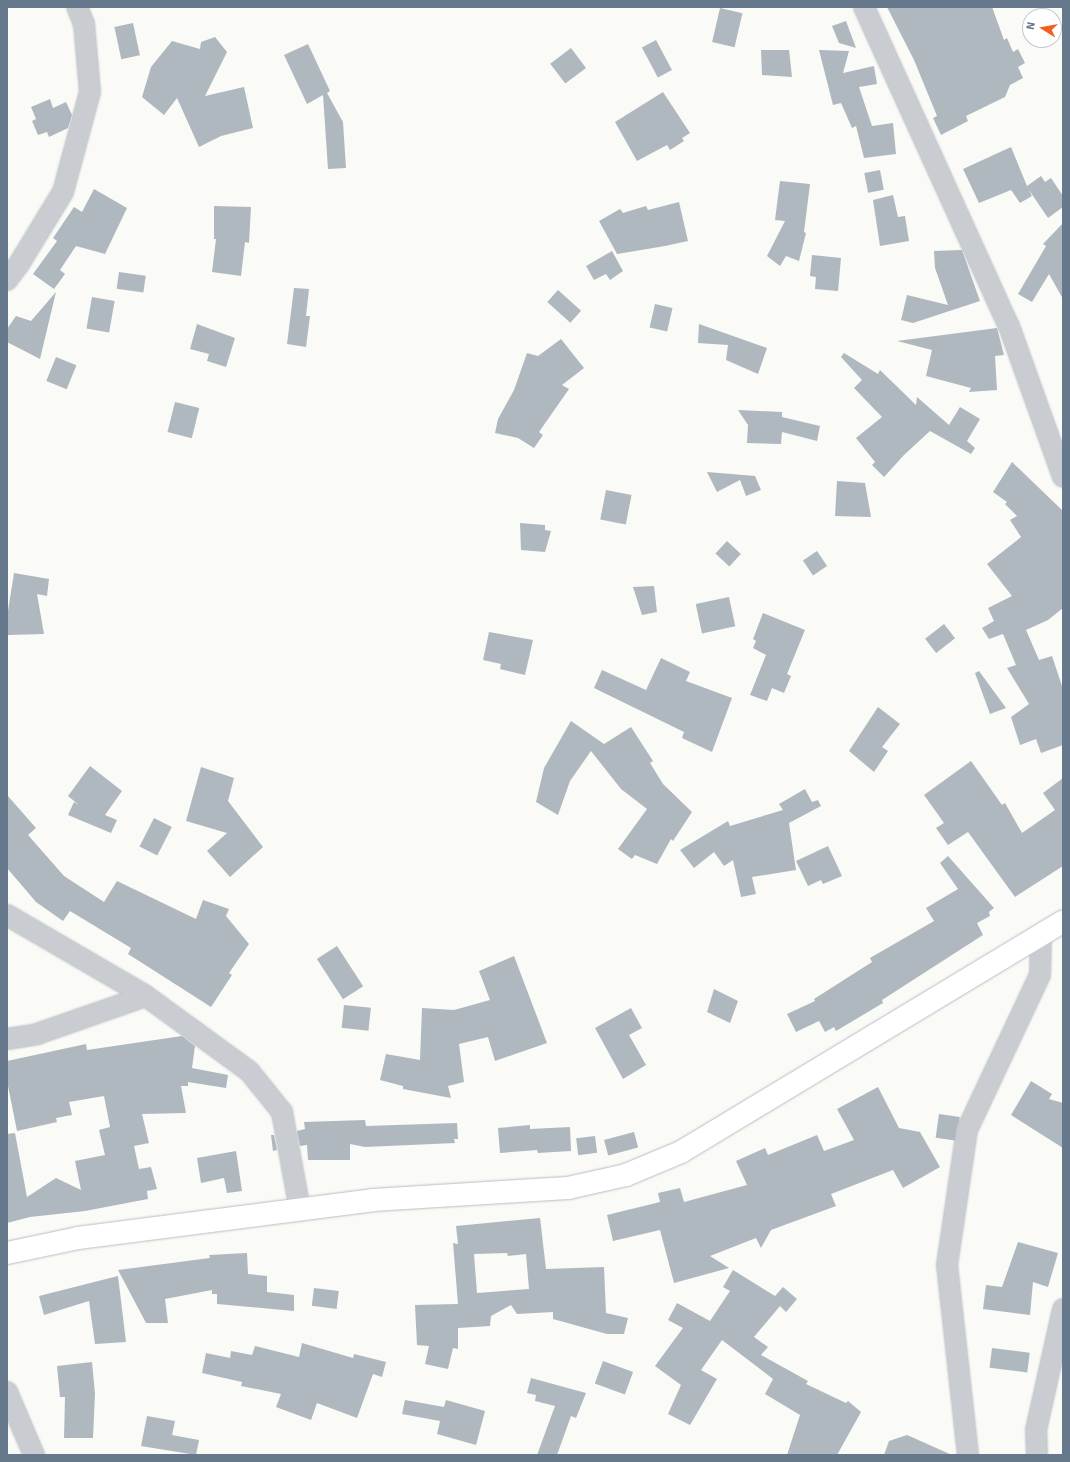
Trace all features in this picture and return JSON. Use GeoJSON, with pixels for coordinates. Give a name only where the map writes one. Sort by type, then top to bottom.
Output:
{"type":"FeatureCollection","features":[{"type":"Feature","properties":{"kind":"highway"},"geometry":{"type":"LineString","coordinates":[[7,1253],[78,1238],[300,1210],[411,1197],[568,1188],[626,1176],[681,1152],[1063,922]]}},
{"type":"Feature","properties":{"kind":"street"},"geometry":{"type":"LineString","coordinates":[[7,280],[19,264],[63,192],[90,92],[84,24],[77,7]]}},
{"type":"Feature","properties":{"kind":"street"},"geometry":{"type":"LineString","coordinates":[[864,7],[1009,326],[1063,477]]}},
{"type":"Feature","properties":{"kind":"street"},"geometry":{"type":"LineString","coordinates":[[7,915],[146,996],[249,1071],[282,1112],[300,1210]]}},
{"type":"Feature","properties":{"kind":"street"},"geometry":{"type":"LineString","coordinates":[[964,1452],[947,1265],[960,1175],[967,1130],[1040,975],[1041,935]]}},
{"type":"Feature","properties":{"kind":"street"},"geometry":{"type":"LineString","coordinates":[[7,1039],[37,1034],[146,996]]}},
{"type":"Feature","properties":{"kind":"street"},"geometry":{"type":"LineString","coordinates":[[1037,1455],[1036,1430],[1063,1309]]}},
{"type":"Feature","properties":{"kind":"street"},"geometry":{"type":"LineString","coordinates":[[7,1392],[34,1455]]}},
{"type":"Feature","properties":{"kind":"building"},"geometry":{"type":"Polygon","coordinates":[[[887,7],[992,7],[1004,40],[1007,38],[1013,52],[1018,49],[1025,63],[1018,67],[1023,78],[1010,85],[1005,97],[966,116],[968,121],[941,135],[933,118],[937,116],[914,60],[887,7]]]}},
{"type":"Feature","properties":{"kind":"building"},"geometry":{"type":"Polygon","coordinates":[[[720,8],[742,13],[735,47],[712,42],[720,8]]]}},
{"type":"Feature","properties":{"kind":"building"},"geometry":{"type":"Polygon","coordinates":[[[846,21],[856,48],[839,43],[832,26],[846,21]]]}},
{"type":"Feature","properties":{"kind":"building"},"geometry":{"type":"Polygon","coordinates":[[[133,23],[140,55],[121,59],[114,27],[133,23]]]}},
{"type":"Feature","properties":{"kind":"building"},"geometry":{"type":"Polygon","coordinates":[[[215,37],[227,52],[205,96],[244,87],[253,128],[221,136],[199,147],[177,98],[164,115],[142,97],[151,67],[172,41],[200,49],[201,42],[215,37]]]}},
{"type":"Feature","properties":{"kind":"building"},"geometry":{"type":"Polygon","coordinates":[[[656,40],[672,70],[658,78],[642,48],[656,40]]]}},
{"type":"Feature","properties":{"kind":"building"},"geometry":{"type":"Polygon","coordinates":[[[308,44],[330,91],[327,93],[343,122],[346,168],[328,169],[323,95],[307,104],[284,55],[308,44]]]}},
{"type":"Feature","properties":{"kind":"building"},"geometry":{"type":"Polygon","coordinates":[[[571,48],[586,68],[565,84],[550,64],[571,48]]]}},
{"type":"Feature","properties":{"kind":"building"},"geometry":{"type":"Polygon","coordinates":[[[761,50],[789,50],[792,77],[762,75],[761,50]]]}},
{"type":"Feature","properties":{"kind":"building"},"geometry":{"type":"Polygon","coordinates":[[[819,50],[849,51],[843,73],[874,66],[877,84],[859,87],[872,126],[893,123],[896,154],[864,158],[856,126],[852,128],[841,103],[833,105],[819,50]]]}},
{"type":"Feature","properties":{"kind":"building"},"geometry":{"type":"Polygon","coordinates":[[[663,92],[690,133],[682,138],[684,141],[670,150],[667,145],[637,161],[615,122],[663,92]]]}},
{"type":"Feature","properties":{"kind":"building"},"geometry":{"type":"Polygon","coordinates":[[[50,99],[53,108],[66,102],[72,115],[68,128],[49,137],[47,132],[38,135],[32,121],[36,119],[31,107],[50,99]]]}},
{"type":"Feature","properties":{"kind":"building"},"geometry":{"type":"Polygon","coordinates":[[[1011,147],[1027,186],[1041,176],[1045,182],[1051,178],[1063,196],[1063,207],[1048,218],[1029,190],[1032,196],[1020,203],[1011,190],[979,203],[963,169],[1011,147]]]}},
{"type":"Feature","properties":{"kind":"building"},"geometry":{"type":"Polygon","coordinates":[[[880,170],[884,190],[868,193],[864,173],[880,170]]]}},
{"type":"Feature","properties":{"kind":"building"},"geometry":{"type":"Polygon","coordinates":[[[780,181],[810,184],[804,232],[806,233],[799,261],[786,256],[780,266],[767,256],[785,221],[775,220],[780,181]]]}},
{"type":"Feature","properties":{"kind":"building"},"geometry":{"type":"Polygon","coordinates":[[[94,189],[127,208],[105,254],[76,246],[60,270],[65,274],[54,289],[33,274],[57,241],[53,238],[74,207],[82,212],[94,189]]]}},
{"type":"Feature","properties":{"kind":"building"},"geometry":{"type":"Polygon","coordinates":[[[893,195],[898,217],[905,216],[909,241],[880,246],[873,200],[893,195]]]}},
{"type":"Feature","properties":{"kind":"building"},"geometry":{"type":"Polygon","coordinates":[[[679,202],[688,241],[617,254],[599,221],[620,209],[623,213],[646,206],[648,210],[679,202]]]}},
{"type":"Feature","properties":{"kind":"building"},"geometry":{"type":"Polygon","coordinates":[[[214,206],[251,207],[249,243],[245,242],[241,276],[212,272],[216,239],[214,239],[214,206]]]}},
{"type":"Feature","properties":{"kind":"building"},"geometry":{"type":"Polygon","coordinates":[[[1063,223],[1063,299],[1049,274],[1032,302],[1018,294],[1046,246],[1043,244],[1063,223]]]}},
{"type":"Feature","properties":{"kind":"building"},"geometry":{"type":"Polygon","coordinates":[[[962,250],[980,301],[913,323],[901,320],[907,295],[948,305],[935,268],[934,251],[962,250]]]}},
{"type":"Feature","properties":{"kind":"building"},"geometry":{"type":"Polygon","coordinates":[[[612,251],[623,271],[610,280],[606,274],[594,280],[586,266],[612,251]]]}},
{"type":"Feature","properties":{"kind":"building"},"geometry":{"type":"Polygon","coordinates":[[[812,255],[841,258],[838,291],[815,289],[816,277],[810,276],[812,255]]]}},
{"type":"Feature","properties":{"kind":"building"},"geometry":{"type":"Polygon","coordinates":[[[119,272],[146,276],[143,293],[117,289],[119,272]]]}},
{"type":"Feature","properties":{"kind":"building"},"geometry":{"type":"Polygon","coordinates":[[[294,288],[309,289],[306,316],[310,316],[306,347],[287,344],[294,288]]]}},
{"type":"Feature","properties":{"kind":"building"},"geometry":{"type":"Polygon","coordinates":[[[558,290],[581,311],[570,323],[547,302],[558,290]]]}},
{"type":"Feature","properties":{"kind":"building"},"geometry":{"type":"Polygon","coordinates":[[[56,292],[40,359],[7,342],[7,329],[16,316],[31,321],[56,292]]]}},
{"type":"Feature","properties":{"kind":"building"},"geometry":{"type":"Polygon","coordinates":[[[92,297],[115,301],[109,333],[86,329],[92,297]]]}},
{"type":"Feature","properties":{"kind":"building"},"geometry":{"type":"Polygon","coordinates":[[[655,304],[673,308],[667,331],[650,327],[655,304]]]}},
{"type":"Feature","properties":{"kind":"building"},"geometry":{"type":"Polygon","coordinates":[[[197,324],[235,338],[226,367],[207,361],[209,354],[190,349],[197,324]]]}},
{"type":"Feature","properties":{"kind":"building"},"geometry":{"type":"Polygon","coordinates":[[[699,324],[767,348],[758,374],[726,360],[728,345],[698,343],[699,324]]]}},
{"type":"Feature","properties":{"kind":"building"},"geometry":{"type":"Polygon","coordinates":[[[997,328],[1004,355],[995,356],[997,390],[969,392],[971,388],[926,376],[932,350],[897,341],[997,328]]]}},
{"type":"Feature","properties":{"kind":"building"},"geometry":{"type":"Polygon","coordinates":[[[561,339],[584,368],[562,385],[569,389],[539,432],[543,435],[534,448],[518,438],[495,433],[498,419],[514,390],[527,353],[538,356],[561,339]]]}},
{"type":"Feature","properties":{"kind":"building"},"geometry":{"type":"Polygon","coordinates":[[[844,353],[878,374],[880,370],[916,405],[917,397],[949,425],[960,407],[980,419],[967,441],[975,448],[971,454],[930,431],[904,455],[884,477],[872,465],[875,462],[856,438],[882,417],[854,388],[862,380],[841,357],[844,353]]]}},
{"type":"Feature","properties":{"kind":"building"},"geometry":{"type":"Polygon","coordinates":[[[56,357],[76,365],[67,389],[46,381],[56,357]]]}},
{"type":"Feature","properties":{"kind":"building"},"geometry":{"type":"Polygon","coordinates":[[[175,402],[199,408],[192,438],[168,432],[175,402]]]}},
{"type":"Feature","properties":{"kind":"building"},"geometry":{"type":"Polygon","coordinates":[[[738,410],[782,412],[782,417],[820,426],[817,441],[782,432],[781,444],[747,443],[748,425],[738,410]]]}},
{"type":"Feature","properties":{"kind":"building"},"geometry":{"type":"Polygon","coordinates":[[[1012,462],[1063,511],[1063,608],[1048,620],[1026,630],[1039,660],[1052,656],[1063,689],[1063,745],[1041,753],[1036,739],[1020,745],[1011,717],[1029,704],[1007,668],[1016,665],[1003,634],[989,639],[982,628],[994,621],[988,608],[1012,596],[987,564],[1021,537],[1010,520],[1017,516],[1005,504],[1007,502],[993,492],[1012,462]]]}},
{"type":"Feature","properties":{"kind":"building"},"geometry":{"type":"Polygon","coordinates":[[[707,472],[755,476],[761,490],[746,496],[740,480],[717,492],[707,472]]]}},
{"type":"Feature","properties":{"kind":"building"},"geometry":{"type":"Polygon","coordinates":[[[837,481],[865,483],[871,517],[835,516],[837,481]]]}},
{"type":"Feature","properties":{"kind":"building"},"geometry":{"type":"Polygon","coordinates":[[[606,490],[632,495],[626,524],[600,519],[606,490]]]}},
{"type":"Feature","properties":{"kind":"building"},"geometry":{"type":"Polygon","coordinates":[[[520,523],[545,525],[545,530],[551,531],[545,552],[521,550],[520,523]]]}},
{"type":"Feature","properties":{"kind":"building"},"geometry":{"type":"Polygon","coordinates":[[[727,541],[741,554],[729,566],[715,553],[727,541]]]}},
{"type":"Feature","properties":{"kind":"building"},"geometry":{"type":"Polygon","coordinates":[[[817,551],[827,566],[813,575],[803,561],[817,551]]]}},
{"type":"Feature","properties":{"kind":"building"},"geometry":{"type":"Polygon","coordinates":[[[14,573],[49,579],[47,596],[37,594],[44,634],[8,635],[7,617],[14,573]]]}},
{"type":"Feature","properties":{"kind":"building"},"geometry":{"type":"Polygon","coordinates":[[[654,586],[657,612],[642,615],[633,587],[654,586]]]}},
{"type":"Feature","properties":{"kind":"building"},"geometry":{"type":"Polygon","coordinates":[[[729,597],[735,626],[702,633],[696,604],[729,597]]]}},
{"type":"Feature","properties":{"kind":"building"},"geometry":{"type":"Polygon","coordinates":[[[763,613],[805,630],[787,674],[791,676],[784,693],[772,688],[767,701],[750,695],[766,655],[753,648],[756,641],[753,639],[763,613]]]}},
{"type":"Feature","properties":{"kind":"building"},"geometry":{"type":"Polygon","coordinates":[[[944,624],[955,638],[936,653],[925,639],[944,624]]]}},
{"type":"Feature","properties":{"kind":"building"},"geometry":{"type":"Polygon","coordinates":[[[489,632],[533,640],[525,675],[500,669],[501,664],[483,660],[489,632]]]}},
{"type":"Feature","properties":{"kind":"building"},"geometry":{"type":"Polygon","coordinates":[[[661,658],[690,672],[686,681],[732,698],[712,752],[682,738],[684,732],[594,688],[602,670],[646,690],[661,658]]]}},
{"type":"Feature","properties":{"kind":"building"},"geometry":{"type":"Polygon","coordinates":[[[979,671],[1006,708],[990,714],[975,673],[979,671]]]}},
{"type":"Feature","properties":{"kind":"building"},"geometry":{"type":"Polygon","coordinates":[[[878,707],[900,724],[882,747],[888,751],[874,772],[849,751],[878,707]]]}},
{"type":"Feature","properties":{"kind":"building"},"geometry":{"type":"Polygon","coordinates":[[[571,721],[604,744],[631,727],[653,761],[650,763],[663,784],[692,812],[673,841],[671,839],[657,864],[635,855],[632,859],[618,849],[647,809],[621,789],[591,751],[570,781],[558,815],[536,802],[544,768],[571,721]]]}},
{"type":"Feature","properties":{"kind":"building"},"geometry":{"type":"Polygon","coordinates":[[[971,761],[1002,805],[1005,803],[1022,833],[1055,810],[1043,793],[1063,778],[1063,866],[1015,897],[968,832],[948,845],[936,828],[944,823],[924,795],[971,761]]]}},
{"type":"Feature","properties":{"kind":"building"},"geometry":{"type":"Polygon","coordinates":[[[90,766],[122,791],[105,815],[117,820],[111,833],[68,815],[74,802],[79,805],[68,796],[90,766]]]}},
{"type":"Feature","properties":{"kind":"building"},"geometry":{"type":"Polygon","coordinates":[[[201,767],[234,778],[228,801],[263,847],[230,877],[207,851],[227,833],[186,821],[201,767]]]}},
{"type":"Feature","properties":{"kind":"building"},"geometry":{"type":"Polygon","coordinates":[[[805,789],[812,802],[818,800],[821,806],[789,823],[796,870],[752,877],[756,894],[741,897],[733,860],[724,866],[714,852],[694,868],[680,850],[728,821],[730,826],[783,810],[779,804],[805,789]]]}},
{"type":"Feature","properties":{"kind":"building"},"geometry":{"type":"Polygon","coordinates":[[[7,795],[36,828],[28,835],[64,876],[104,902],[117,881],[196,919],[203,900],[229,909],[226,916],[249,944],[229,973],[232,975],[211,1007],[128,954],[131,948],[70,911],[63,921],[36,902],[7,868],[7,795]]]}},
{"type":"Feature","properties":{"kind":"building"},"geometry":{"type":"Polygon","coordinates":[[[154,818],[172,827],[157,856],[139,847],[154,818]]]}},
{"type":"Feature","properties":{"kind":"building"},"geometry":{"type":"Polygon","coordinates":[[[828,846],[842,876],[823,884],[821,880],[808,886],[796,861],[828,846]]]}},
{"type":"Feature","properties":{"kind":"building"},"geometry":{"type":"Polygon","coordinates":[[[948,856],[994,908],[989,912],[990,916],[977,923],[983,935],[882,1000],[883,1003],[836,1031],[834,1027],[825,1032],[819,1021],[796,1032],[787,1014],[815,1001],[814,999],[872,962],[870,958],[934,921],[926,908],[958,889],[940,863],[948,856]]]}},
{"type":"Feature","properties":{"kind":"building"},"geometry":{"type":"Polygon","coordinates":[[[337,946],[363,986],[343,999],[317,959],[337,946]]]}},
{"type":"Feature","properties":{"kind":"building"},"geometry":{"type":"Polygon","coordinates":[[[514,956],[547,1043],[495,1061],[488,1037],[459,1044],[464,1082],[448,1086],[451,1098],[403,1089],[403,1086],[380,1080],[386,1054],[420,1060],[422,1008],[454,1010],[490,1000],[479,971],[514,956]]]}},
{"type":"Feature","properties":{"kind":"building"},"geometry":{"type":"Polygon","coordinates":[[[714,989],[738,1001],[730,1023],[707,1012],[714,989]]]}},
{"type":"Feature","properties":{"kind":"building"},"geometry":{"type":"Polygon","coordinates":[[[344,1005],[371,1008],[368,1031],[342,1028],[344,1005]]]}},
{"type":"Feature","properties":{"kind":"building"},"geometry":{"type":"Polygon","coordinates":[[[631,1008],[642,1028],[629,1035],[646,1065],[623,1079],[595,1028],[631,1008]]]}},
{"type":"Feature","properties":{"kind":"building"},"geometry":{"type":"Polygon","coordinates":[[[182,1036],[195,1046],[192,1068],[228,1075],[226,1088],[188,1082],[188,1086],[181,1086],[186,1113],[142,1114],[149,1143],[134,1146],[139,1169],[151,1167],[157,1189],[147,1191],[148,1199],[85,1211],[30,1217],[7,1223],[7,1134],[15,1133],[27,1197],[56,1178],[81,1190],[75,1161],[105,1155],[99,1130],[110,1127],[104,1096],[69,1102],[72,1115],[56,1118],[57,1122],[17,1131],[7,1081],[7,1061],[86,1044],[87,1050],[182,1036]]]}},
{"type":"Feature","properties":{"kind":"building"},"geometry":{"type":"Polygon","coordinates":[[[1031,1081],[1052,1094],[1049,1099],[1063,1103],[1063,1148],[1011,1115],[1031,1081]]]}},
{"type":"Feature","properties":{"kind":"building"},"geometry":{"type":"Polygon","coordinates":[[[878,1087],[899,1128],[920,1132],[940,1167],[903,1188],[893,1170],[831,1194],[836,1206],[771,1230],[761,1248],[756,1238],[710,1256],[729,1268],[674,1283],[660,1230],[613,1241],[607,1215],[660,1202],[658,1193],[680,1188],[684,1202],[747,1185],[736,1161],[765,1148],[768,1155],[817,1135],[824,1151],[854,1140],[837,1109],[878,1087]]]}},
{"type":"Feature","properties":{"kind":"building"},"geometry":{"type":"Polygon","coordinates":[[[939,1114],[960,1117],[956,1141],[936,1138],[939,1114]]]}},
{"type":"Feature","properties":{"kind":"building"},"geometry":{"type":"Polygon","coordinates":[[[365,1120],[366,1126],[457,1123],[458,1139],[454,1139],[455,1143],[365,1147],[350,1144],[350,1160],[308,1160],[307,1145],[300,1146],[297,1131],[305,1129],[304,1122],[365,1120]]]}},
{"type":"Feature","properties":{"kind":"building"},"geometry":{"type":"Polygon","coordinates":[[[530,1125],[530,1129],[570,1127],[571,1151],[538,1153],[537,1150],[500,1153],[498,1128],[530,1125]]]}},
{"type":"Feature","properties":{"kind":"building"},"geometry":{"type":"Polygon","coordinates":[[[634,1132],[638,1147],[608,1155],[604,1140],[634,1132]]]}},
{"type":"Feature","properties":{"kind":"building"},"geometry":{"type":"Polygon","coordinates":[[[271,1135],[274,1135],[277,1150],[273,1151],[271,1135]]]}},
{"type":"Feature","properties":{"kind":"building"},"geometry":{"type":"Polygon","coordinates":[[[595,1136],[597,1153],[578,1155],[576,1138],[595,1136]]]}},
{"type":"Feature","properties":{"kind":"building"},"geometry":{"type":"Polygon","coordinates":[[[236,1151],[242,1191],[227,1193],[224,1178],[201,1183],[197,1158],[236,1151]]]}},
{"type":"Feature","properties":{"kind":"building"},"geometry":{"type":"Polygon","coordinates":[[[540,1218],[546,1269],[604,1267],[606,1313],[628,1318],[624,1334],[607,1334],[553,1319],[553,1312],[517,1314],[511,1305],[491,1316],[490,1326],[458,1328],[458,1349],[453,1348],[448,1369],[425,1364],[429,1346],[417,1345],[415,1305],[458,1304],[453,1243],[458,1244],[456,1226],[540,1218]],[[507,1253],[474,1254],[477,1293],[529,1289],[526,1254],[508,1256],[507,1253]]]}},
{"type":"Feature","properties":{"kind":"building"},"geometry":{"type":"Polygon","coordinates":[[[1018,1242],[1058,1253],[1048,1287],[1033,1282],[1030,1315],[983,1309],[986,1285],[1002,1287],[1018,1242]]]}},
{"type":"Feature","properties":{"kind":"building"},"geometry":{"type":"Polygon","coordinates":[[[247,1253],[248,1274],[267,1276],[267,1292],[294,1295],[294,1311],[217,1304],[217,1294],[212,1294],[212,1290],[165,1299],[168,1323],[146,1323],[118,1270],[210,1258],[209,1255],[247,1253]]]}},
{"type":"Feature","properties":{"kind":"building"},"geometry":{"type":"Polygon","coordinates":[[[733,1270],[775,1296],[783,1287],[797,1299],[786,1312],[780,1306],[754,1337],[768,1347],[761,1355],[808,1381],[806,1384],[846,1403],[848,1401],[861,1412],[837,1455],[787,1455],[800,1415],[765,1394],[773,1379],[722,1340],[701,1370],[717,1379],[690,1425],[668,1414],[681,1385],[655,1366],[683,1328],[668,1320],[677,1303],[710,1321],[730,1291],[723,1287],[733,1270]]]}},
{"type":"Feature","properties":{"kind":"building"},"geometry":{"type":"Polygon","coordinates":[[[118,1276],[126,1342],[95,1344],[89,1301],[44,1315],[39,1296],[118,1276]]]}},
{"type":"Feature","properties":{"kind":"building"},"geometry":{"type":"Polygon","coordinates":[[[314,1288],[339,1291],[337,1309],[312,1306],[314,1288]]]}},
{"type":"Feature","properties":{"kind":"building"},"geometry":{"type":"Polygon","coordinates":[[[302,1343],[353,1358],[354,1354],[386,1362],[382,1377],[373,1374],[357,1418],[317,1403],[311,1420],[276,1407],[281,1394],[241,1386],[242,1382],[202,1373],[206,1353],[230,1358],[231,1351],[252,1355],[255,1346],[299,1357],[302,1343]]]}},
{"type":"Feature","properties":{"kind":"building"},"geometry":{"type":"Polygon","coordinates":[[[992,1348],[1030,1353],[1027,1372],[990,1368],[992,1348]]]}},
{"type":"Feature","properties":{"kind":"building"},"geometry":{"type":"Polygon","coordinates":[[[603,1361],[633,1372],[625,1394],[595,1384],[603,1361]]]}},
{"type":"Feature","properties":{"kind":"building"},"geometry":{"type":"Polygon","coordinates":[[[92,1362],[95,1394],[93,1438],[64,1438],[65,1397],[60,1397],[57,1366],[92,1362]]]}},
{"type":"Feature","properties":{"kind":"building"},"geometry":{"type":"Polygon","coordinates":[[[531,1378],[586,1393],[576,1418],[571,1416],[557,1455],[537,1455],[555,1406],[535,1401],[536,1395],[527,1393],[531,1378]]]}},
{"type":"Feature","properties":{"kind":"building"},"geometry":{"type":"Polygon","coordinates":[[[405,1400],[444,1407],[446,1400],[485,1411],[476,1445],[437,1434],[440,1421],[402,1414],[405,1400]]]}},
{"type":"Feature","properties":{"kind":"building"},"geometry":{"type":"Polygon","coordinates":[[[147,1416],[175,1421],[172,1435],[199,1440],[196,1455],[141,1446],[147,1416]]]}},
{"type":"Feature","properties":{"kind":"building"},"geometry":{"type":"Polygon","coordinates":[[[907,1435],[952,1455],[884,1455],[889,1441],[907,1435]]]}}]}
